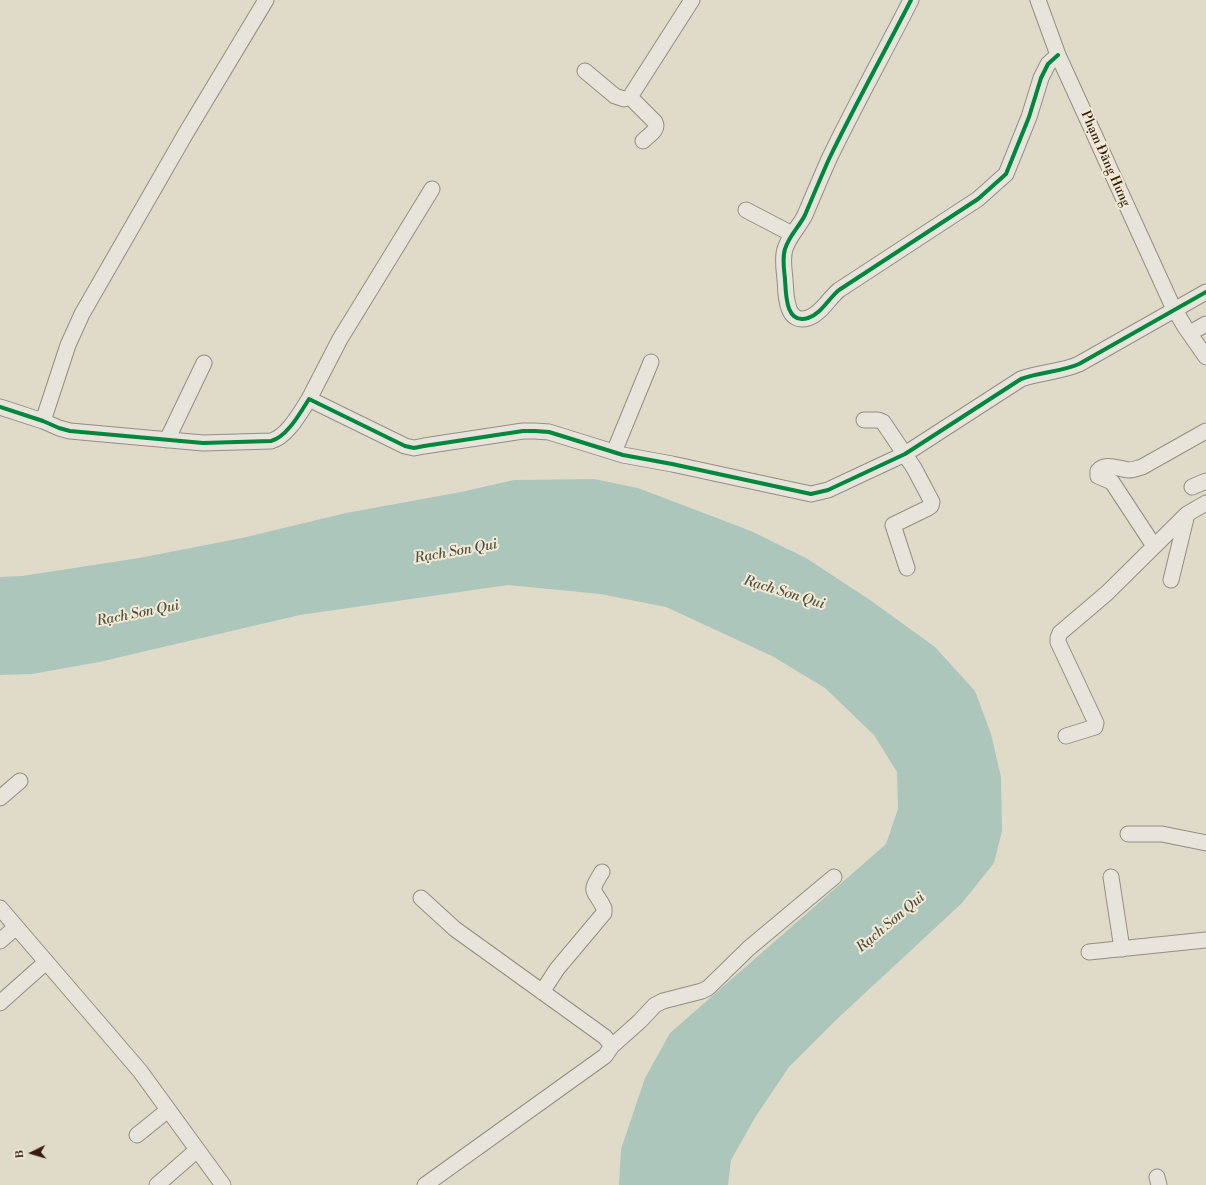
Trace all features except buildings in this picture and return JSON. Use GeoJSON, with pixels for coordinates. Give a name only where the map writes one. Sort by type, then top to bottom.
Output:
{"type":"FeatureCollection","features":[{"type":"Feature","properties":{"kind":"street"},"geometry":{"type":"LineString","coordinates":[[43,421],[64,357],[82,314],[186,133],[266,0]]}},
{"type":"Feature","properties":{"kind":"street"},"geometry":{"type":"LineString","coordinates":[[585,71],[615,96],[624,99],[630,97],[692,0]]}},
{"type":"Feature","properties":{"kind":"street"},"geometry":{"type":"LineString","coordinates":[[912,0],[830,158],[805,215],[792,234],[784,250],[788,308],[793,316],[798,319],[808,318],[816,314],[839,290],[978,199],[1006,174],[1029,117],[1041,78],[1048,64],[1058,55]]}},
{"type":"Feature","properties":{"kind":"street","name":"Phạm Đăng Hưng"},"geometry":{"type":"LineString","coordinates":[[1038,0],[1058,55],[1182,321],[1206,357]]}},
{"type":"Feature","properties":{"kind":"street"},"geometry":{"type":"LineString","coordinates":[[630,97],[655,122],[657,126],[656,129],[643,141]]}},
{"type":"Feature","properties":{"kind":"street"},"geometry":{"type":"LineString","coordinates":[[0,407],[70,431],[203,443],[271,441],[278,439],[284,434],[309,399],[340,339],[432,189]]}},
{"type":"Feature","properties":{"kind":"street"},"geometry":{"type":"LineString","coordinates":[[746,210],[792,234]]}},
{"type":"Feature","properties":{"kind":"street"},"geometry":{"type":"LineString","coordinates":[[309,399],[405,446],[414,448],[523,431],[549,432],[614,452],[811,494],[828,490],[909,460],[1021,379],[1031,375],[1069,368],[1182,321],[1206,292]]}},
{"type":"Feature","properties":{"kind":"street"},"geometry":{"type":"LineString","coordinates":[[1182,321],[1206,324]]}},
{"type":"Feature","properties":{"kind":"street"},"geometry":{"type":"LineString","coordinates":[[614,452],[651,362]]}},
{"type":"Feature","properties":{"kind":"street"},"geometry":{"type":"LineString","coordinates":[[167,440],[204,363]]}},
{"type":"Feature","properties":{"kind":"street"},"geometry":{"type":"LineString","coordinates":[[864,420],[878,420],[883,422],[909,460],[932,502],[931,506],[928,508],[893,525],[907,568]]}},
{"type":"Feature","properties":{"kind":"street"},"geometry":{"type":"LineString","coordinates":[[1154,546],[1112,482],[1098,476],[1098,471],[1100,468],[1106,466],[1131,470],[1142,467],[1206,431]]}},
{"type":"Feature","properties":{"kind":"street"},"geometry":{"type":"LineString","coordinates":[[1066,736],[1095,727],[1096,723],[1058,642],[1060,633],[1107,593],[1187,514],[1206,503]]}},
{"type":"Feature","properties":{"kind":"street"},"geometry":{"type":"LineString","coordinates":[[1171,580],[1187,514]]}},
{"type":"Feature","properties":{"kind":"street"},"geometry":{"type":"LineString","coordinates":[[0,798],[20,781]]}},
{"type":"Feature","properties":{"kind":"street"},"geometry":{"type":"LineString","coordinates":[[1128,834],[1162,834],[1206,843]]}},
{"type":"Feature","properties":{"kind":"street"},"geometry":{"type":"LineString","coordinates":[[542,992],[561,964],[604,913],[604,908],[596,896],[594,889],[594,885],[602,872]]}},
{"type":"Feature","properties":{"kind":"street"},"geometry":{"type":"LineString","coordinates":[[425,1185],[605,1056],[612,1046],[640,1021],[655,1005],[663,1001],[702,991],[708,988],[749,948],[834,877]]}},
{"type":"Feature","properties":{"kind":"street"},"geometry":{"type":"LineString","coordinates":[[1111,877],[1122,949]]}},
{"type":"Feature","properties":{"kind":"street"},"geometry":{"type":"LineString","coordinates":[[421,898],[455,929],[605,1037],[612,1046]]}},
{"type":"Feature","properties":{"kind":"street"},"geometry":{"type":"LineString","coordinates":[[0,908],[140,1071],[223,1185]]}},
{"type":"Feature","properties":{"kind":"street"},"geometry":{"type":"LineString","coordinates":[[0,941],[16,927]]}},
{"type":"Feature","properties":{"kind":"street"},"geometry":{"type":"LineString","coordinates":[[1089,952],[1206,940]]}},
{"type":"Feature","properties":{"kind":"street"},"geometry":{"type":"LineString","coordinates":[[0,1003],[46,962]]}},
{"type":"Feature","properties":{"kind":"street"},"geometry":{"type":"LineString","coordinates":[[137,1135],[168,1110]]}},
{"type":"Feature","properties":{"kind":"street"},"geometry":{"type":"LineString","coordinates":[[157,1185],[197,1150]]}},
{"type":"Feature","properties":{"kind":"water","name":"Rạch Sơn Qui"},"geometry":{"type":"Polygon","coordinates":[[[594,479],[638,488],[751,531],[806,558],[870,600],[935,647],[975,691],[991,734],[1001,777],[1002,831],[994,863],[962,903],[836,1020],[789,1067],[756,1116],[731,1160],[728,1185],[619,1185],[621,1149],[645,1078],[670,1033],[886,844],[898,809],[897,772],[874,735],[825,688],[772,656],[666,607],[600,594],[508,585],[300,615],[99,662],[32,674],[0,675],[0,577],[22,576],[139,558],[242,538],[346,513],[461,492],[514,480],[594,479]]]}},
{"type":"Feature","properties":{"kind":"cycle path"},"geometry":{"type":"LineString","coordinates":[[911,0],[829,159],[805,215],[785,249],[784,264],[788,306],[795,317],[800,319],[813,316],[839,290],[978,199],[1006,174],[1029,117],[1041,78],[1048,64],[1058,55]]}},
{"type":"Feature","properties":{"kind":"cycle path"},"geometry":{"type":"LineString","coordinates":[[0,407],[70,431],[203,443],[271,441],[277,439],[293,424],[309,399],[405,446],[414,448],[523,431],[549,432],[623,455],[811,494],[828,490],[905,454],[1021,379],[1065,369],[1079,364],[1206,292]]}}]}
